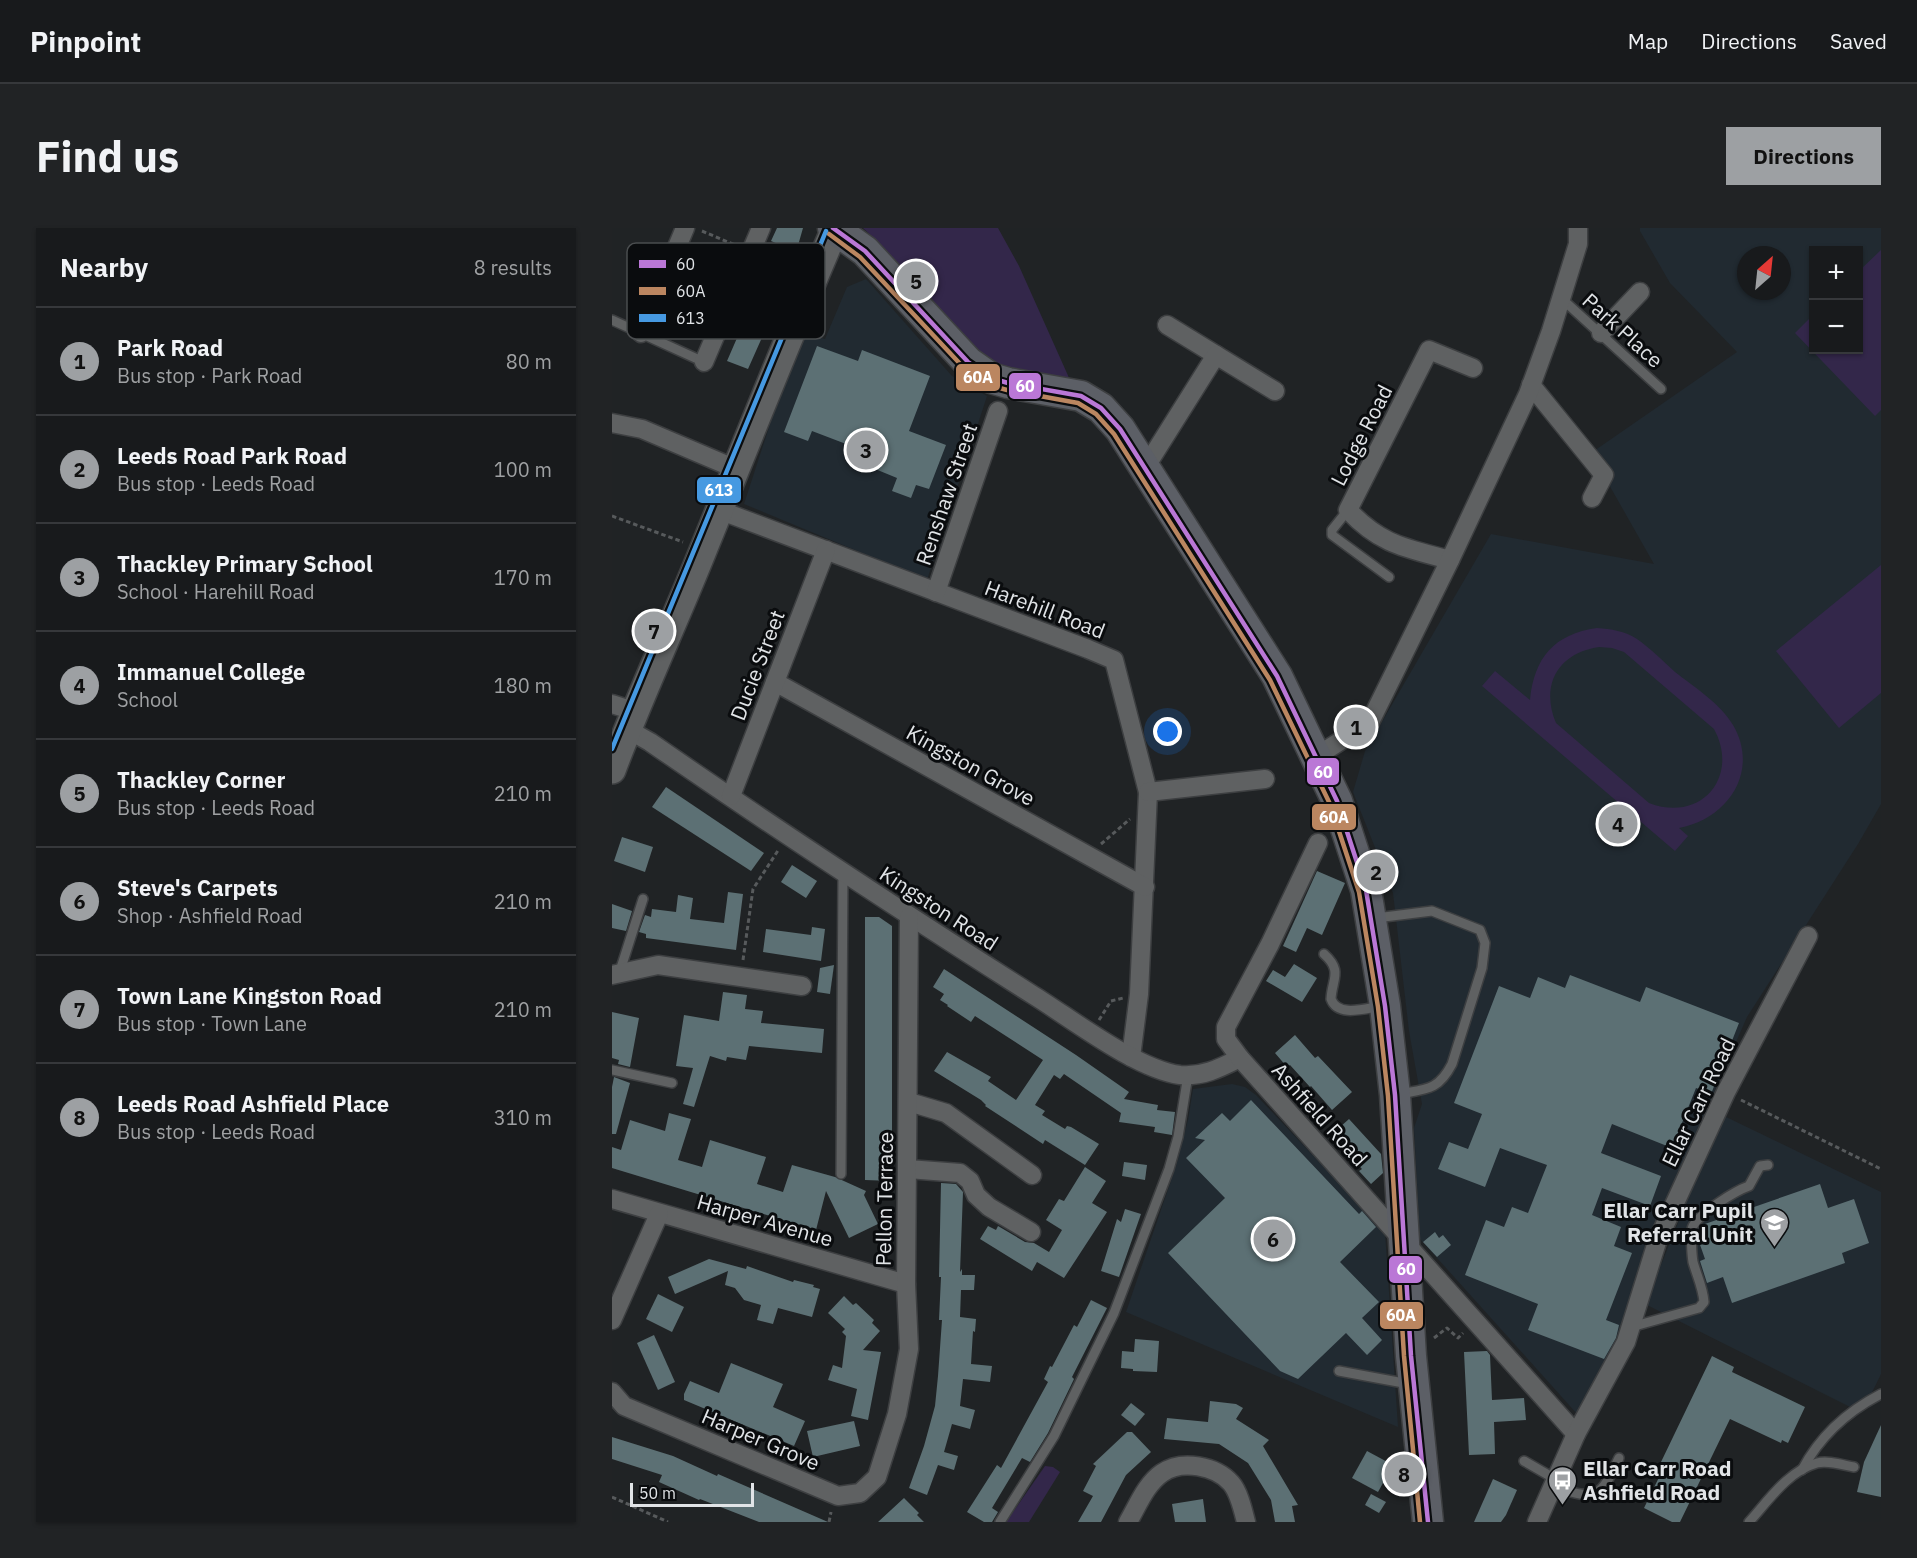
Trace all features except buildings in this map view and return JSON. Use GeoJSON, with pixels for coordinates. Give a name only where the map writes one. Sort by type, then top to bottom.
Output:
{"type":"FeatureCollection","features":[{"type":"Feature","properties":{"kind":"main road"},"geometry":{"type":"LineString","coordinates":[[834,229],[865,251],[968,362],[991,378],[1081,396],[1101,408],[1120,429],[1276,676],[1317,756],[1343,819],[1366,890],[1385,1006],[1395,1095],[1411,1356],[1428,1522]]}},
{"type":"Feature","properties":{"kind":"street"},"geometry":{"type":"LineString","coordinates":[[679,243],[685,228]]}},
{"type":"Feature","properties":{"kind":"street"},"geometry":{"type":"LineString","coordinates":[[754,243],[761,228]]}},
{"type":"Feature","properties":{"kind":"street"},"geometry":{"type":"LineString","coordinates":[[1317,756],[1370,722],[1450,560],[1531,385],[1578,244],[1578,228]]}},
{"type":"Feature","properties":{"kind":"street"},"geometry":{"type":"LineString","coordinates":[[825,251],[834,229]]}},
{"type":"Feature","properties":{"kind":"street"},"geometry":{"type":"LineString","coordinates":[[1601,333],[1640,292]]}},
{"type":"Feature","properties":{"kind":"street"},"geometry":{"type":"LineString","coordinates":[[1167,324],[1275,391]]}},
{"type":"Feature","properties":{"kind":"street"},"geometry":{"type":"LineString","coordinates":[[704,362],[714,339]]}},
{"type":"Feature","properties":{"kind":"street"},"geometry":{"type":"LineString","coordinates":[[612,770],[624,715],[703,550],[789,339]]}},
{"type":"Feature","properties":{"kind":"street","name":"Lodge Road"},"geometry":{"type":"LineString","coordinates":[[1450,560],[1389,543],[1363,526],[1348,510],[1429,350],[1473,368]]}},
{"type":"Feature","properties":{"kind":"street"},"geometry":{"type":"LineString","coordinates":[[1145,468],[1216,355]]}},
{"type":"Feature","properties":{"kind":"street"},"geometry":{"type":"LineString","coordinates":[[1531,385],[1604,475],[1592,498]]}},
{"type":"Feature","properties":{"kind":"street","name":"Renshaw Street"},"geometry":{"type":"LineString","coordinates":[[936,592],[998,411]]}},
{"type":"Feature","properties":{"kind":"street"},"geometry":{"type":"LineString","coordinates":[[612,423],[642,429],[736,469]]}},
{"type":"Feature","properties":{"kind":"street","name":"Harehill Road"},"geometry":{"type":"LineString","coordinates":[[719,510],[1114,660],[1147,798],[1139,994],[1131,1057]]}},
{"type":"Feature","properties":{"kind":"street","name":"Ducie Street"},"geometry":{"type":"LineString","coordinates":[[731,796],[826,550]]}},
{"type":"Feature","properties":{"kind":"street","name":"Kingston Grove"},"geometry":{"type":"LineString","coordinates":[[775,682],[1145,888]]}},
{"type":"Feature","properties":{"kind":"street","name":"Kingston Road"},"geometry":{"type":"LineString","coordinates":[[624,715],[650,742],[909,917],[1131,1057],[1154,1067],[1188,1075],[1211,1072],[1240,1058]]}},
{"type":"Feature","properties":{"kind":"street"},"geometry":{"type":"LineString","coordinates":[[1147,798],[1265,779]]}},
{"type":"Feature","properties":{"kind":"street","name":"Ashfield Road"},"geometry":{"type":"LineString","coordinates":[[1318,843],[1270,944],[1226,1027],[1226,1039],[1240,1058],[1576,1434]]}},
{"type":"Feature","properties":{"kind":"street","name":"Pellon Terrace"},"geometry":{"type":"LineString","coordinates":[[877,1477],[897,1414],[909,1349],[906,1284],[909,917]]}},
{"type":"Feature","properties":{"kind":"street","name":"Ellar Carr Road"},"geometry":{"type":"LineString","coordinates":[[1538,1522],[1576,1434],[1626,1342],[1657,1242],[1726,1092],[1808,936]]}},
{"type":"Feature","properties":{"kind":"street"},"geometry":{"type":"LineString","coordinates":[[615,974],[658,964],[802,986]]}},
{"type":"Feature","properties":{"kind":"street"},"geometry":{"type":"LineString","coordinates":[[909,1102],[946,1113],[1032,1175]]}},
{"type":"Feature","properties":{"kind":"street"},"geometry":{"type":"LineString","coordinates":[[908,1169],[960,1173],[970,1181],[976,1195],[989,1207],[1031,1232]]}},
{"type":"Feature","properties":{"kind":"street","name":"Harper Avenue"},"geometry":{"type":"LineString","coordinates":[[612,1199],[906,1284]]}},
{"type":"Feature","properties":{"kind":"street"},"geometry":{"type":"LineString","coordinates":[[612,1320],[659,1214]]}},
{"type":"Feature","properties":{"kind":"street","name":"Harper Grove"},"geometry":{"type":"LineString","coordinates":[[612,1392],[618,1409],[838,1496],[860,1493],[877,1477]]}},
{"type":"Feature","properties":{"kind":"street"},"geometry":{"type":"LineString","coordinates":[[1128,1522],[1148,1486],[1164,1472],[1183,1466],[1200,1467],[1220,1474],[1232,1484],[1244,1511],[1246,1522]]}},
{"type":"Feature","properties":{"kind":"lane","name":"Park Place"},"geometry":{"type":"LineString","coordinates":[[1561,298],[1662,388]]}},
{"type":"Feature","properties":{"kind":"lane"},"geometry":{"type":"LineString","coordinates":[[612,320],[627,327]]}},
{"type":"Feature","properties":{"kind":"lane"},"geometry":{"type":"LineString","coordinates":[[654,339],[704,362]]}},
{"type":"Feature","properties":{"kind":"lane"},"geometry":{"type":"LineString","coordinates":[[1348,510],[1332,530],[1332,535],[1389,577]]}},
{"type":"Feature","properties":{"kind":"lane"},"geometry":{"type":"LineString","coordinates":[[841,1174],[843,872]]}},
{"type":"Feature","properties":{"kind":"lane"},"geometry":{"type":"LineString","coordinates":[[615,974],[643,899]]}},
{"type":"Feature","properties":{"kind":"lane"},"geometry":{"type":"LineString","coordinates":[[1371,919],[1395,914],[1432,911],[1480,930],[1485,943],[1479,976],[1452,1064],[1444,1079],[1431,1088],[1395,1095]]}},
{"type":"Feature","properties":{"kind":"lane"},"geometry":{"type":"LineString","coordinates":[[1324,954],[1330,959],[1336,974],[1330,999],[1335,1007],[1344,1011],[1385,1006]]}},
{"type":"Feature","properties":{"kind":"lane"},"geometry":{"type":"LineString","coordinates":[[612,1070],[672,1083]]}},
{"type":"Feature","properties":{"kind":"lane"},"geometry":{"type":"LineString","coordinates":[[1000,1522],[1054,1436],[1114,1313],[1169,1169],[1178,1137],[1188,1075]]}},
{"type":"Feature","properties":{"kind":"lane"},"geometry":{"type":"LineString","coordinates":[[1631,1327],[1699,1308],[1704,1302],[1692,1259],[1692,1227],[1734,1192],[1749,1186],[1760,1166],[1768,1165]]}},
{"type":"Feature","properties":{"kind":"lane"},"geometry":{"type":"LineString","coordinates":[[1339,1371],[1414,1385]]}},
{"type":"Feature","properties":{"kind":"lane"},"geometry":{"type":"LineString","coordinates":[[1802,1470],[1809,1456],[1839,1422],[1859,1406],[1881,1394]]}},
{"type":"Feature","properties":{"kind":"lane"},"geometry":{"type":"LineString","coordinates":[[1524,1461],[1556,1484],[1586,1496],[1605,1487],[1619,1458]]}},
{"type":"Feature","properties":{"kind":"lane"},"geometry":{"type":"LineString","coordinates":[[1749,1522],[1784,1483],[1802,1470],[1818,1463],[1835,1463],[1854,1467]]}},
{"type":"Feature","properties":{"kind":"path"},"geometry":{"type":"LineString","coordinates":[[694,228],[729,243]]}},
{"type":"Feature","properties":{"kind":"path"},"geometry":{"type":"LineString","coordinates":[[612,516],[703,550]]}},
{"type":"Feature","properties":{"kind":"path"},"geometry":{"type":"LineString","coordinates":[[1087,856],[1147,798]]}},
{"type":"Feature","properties":{"kind":"path"},"geometry":{"type":"LineString","coordinates":[[741,977],[753,889],[788,835]]}},
{"type":"Feature","properties":{"kind":"path"},"geometry":{"type":"LineString","coordinates":[[1092,1032],[1111,1001],[1139,994]]}},
{"type":"Feature","properties":{"kind":"path"},"geometry":{"type":"LineString","coordinates":[[1726,1092],[1881,1169]]}},
{"type":"Feature","properties":{"kind":"path"},"geometry":{"type":"LineString","coordinates":[[1411,1356],[1446,1328],[1458,1338],[1476,1322]]}},
{"type":"Feature","properties":{"kind":"path"},"geometry":{"type":"LineString","coordinates":[[612,1497],[668,1522]]}},
{"type":"Feature","properties":{"kind":"shaded area"},"geometry":{"type":"Polygon","coordinates":[[[863,228],[998,228],[1019,266],[1070,380],[1024,373],[987,359],[958,331],[863,228]]]}},
{"type":"Feature","properties":{"kind":"shaded area"},"geometry":{"type":"Polygon","coordinates":[[[1640,228],[1881,228],[1881,804],[1858,844],[1747,1017],[1650,1238],[1621,1326],[1621,1339],[1578,1415],[1420,1239],[1414,1128],[1422,1104],[1409,1031],[1393,893],[1353,792],[1365,751],[1491,534],[1654,564],[1591,453],[1737,352],[1670,283],[1640,228]]]}},
{"type":"Feature","properties":{"kind":"shaded area"},"geometry":{"type":"Polygon","coordinates":[[[1881,250],[1881,410],[1875,416],[1815,354],[1863,354],[1863,267],[1881,250]]]}},
{"type":"Feature","properties":{"kind":"shaded area"},"geometry":{"type":"Polygon","coordinates":[[[866,279],[952,376],[987,396],[927,580],[744,504],[798,339],[825,339],[847,287],[866,279]]]}},
{"type":"Feature","properties":{"kind":"shaded area"},"geometry":{"type":"Polygon","coordinates":[[[1809,319],[1809,348],[1795,333],[1809,319]]]}},
{"type":"Feature","properties":{"kind":"shaded area"},"geometry":{"type":"Polygon","coordinates":[[[1881,565],[1881,693],[1839,728],[1776,651],[1881,565]]]}},
{"type":"Feature","properties":{"kind":"shaded area"},"geometry":{"type":"Polygon","coordinates":[[[1607,629],[1623,632],[1637,639],[1706,696],[1733,725],[1740,742],[1743,759],[1741,775],[1725,804],[1712,815],[1679,828],[1688,836],[1675,851],[1482,686],[1495,671],[1530,700],[1536,672],[1549,650],[1558,642],[1582,631],[1607,629]],[[1599,647],[1585,650],[1573,656],[1556,673],[1550,696],[1556,723],[1649,803],[1668,808],[1685,807],[1699,801],[1711,792],[1719,779],[1722,764],[1721,747],[1714,729],[1624,652],[1599,647]]]}},
{"type":"Feature","properties":{"kind":"shaded area"},"geometry":{"type":"Polygon","coordinates":[[[1232,1084],[1245,1087],[1256,1095],[1385,1232],[1398,1427],[1126,1312],[1176,1166],[1188,1120],[1193,1089],[1232,1084]]]}},
{"type":"Feature","properties":{"kind":"shaded area","name":"Ellar Carr Pupil Referral Unit"},"geometry":{"type":"Polygon","coordinates":[[[1722,1115],[1881,1192],[1881,1374],[1862,1413],[1645,1304],[1722,1115]]]}},
{"type":"Feature","properties":{"kind":"shaded area"},"geometry":{"type":"Polygon","coordinates":[[[1045,1466],[1053,1467],[1060,1472],[1029,1522],[1006,1522],[1045,1466]]]}},
{"type":"Feature","properties":{"kind":"transit line","name":"60"},"geometry":{"type":"LineString","coordinates":[[833,228],[865,251],[968,362],[991,378],[1081,396],[1101,408],[1120,429],[1277,676],[1337,801],[1366,890],[1385,1006],[1395,1095],[1411,1356],[1428,1522]]}},
{"type":"Feature","properties":{"kind":"transit line","name":"613"},"geometry":{"type":"LineString","coordinates":[[821,243],[826,231]]}},
{"type":"Feature","properties":{"kind":"transit line","name":"60A"},"geometry":{"type":"LineString","coordinates":[[829,234],[860,257],[964,368],[989,385],[1078,403],[1096,414],[1114,434],[1270,680],[1330,804],[1359,892],[1378,1007],[1388,1096],[1404,1356],[1420,1522]]}},
{"type":"Feature","properties":{"kind":"transit line","name":"613"},"geometry":{"type":"LineString","coordinates":[[612,749],[781,339]]}},
{"type":"Feature","properties":{"kind":"place","name":"Thackley Corner"},"geometry":{"type":"Point","coordinates":[916,281]}},
{"type":"Feature","properties":{"kind":"place","name":"Thackley Primary School"},"geometry":{"type":"Point","coordinates":[866,450]}},
{"type":"Feature","properties":{"kind":"place","name":"Town Lane Kingston Road"},"geometry":{"type":"Point","coordinates":[654,631]}},
{"type":"Feature","properties":{"kind":"place","name":"Park Road"},"geometry":{"type":"Point","coordinates":[1356,727]}},
{"type":"Feature","properties":{"kind":"place","name":"Immanuel College"},"geometry":{"type":"Point","coordinates":[1618,824]}},
{"type":"Feature","properties":{"kind":"place","name":"Leeds Road Park Road"},"geometry":{"type":"Point","coordinates":[1376,872]}},
{"type":"Feature","properties":{"kind":"place","name":"Steve's Carpets"},"geometry":{"type":"Point","coordinates":[1273,1239]}},
{"type":"Feature","properties":{"kind":"place","name":"Ellar Carr Pupil Referral Unit"},"geometry":{"type":"Point","coordinates":[1774,1248]}},
{"type":"Feature","properties":{"kind":"place","name":"Leeds Road Ashfield Place"},"geometry":{"type":"Point","coordinates":[1404,1474]}},
{"type":"Feature","properties":{"kind":"place","name":"Ellar Carr Road Ashfield Road"},"geometry":{"type":"Point","coordinates":[1562,1506]}}]}
